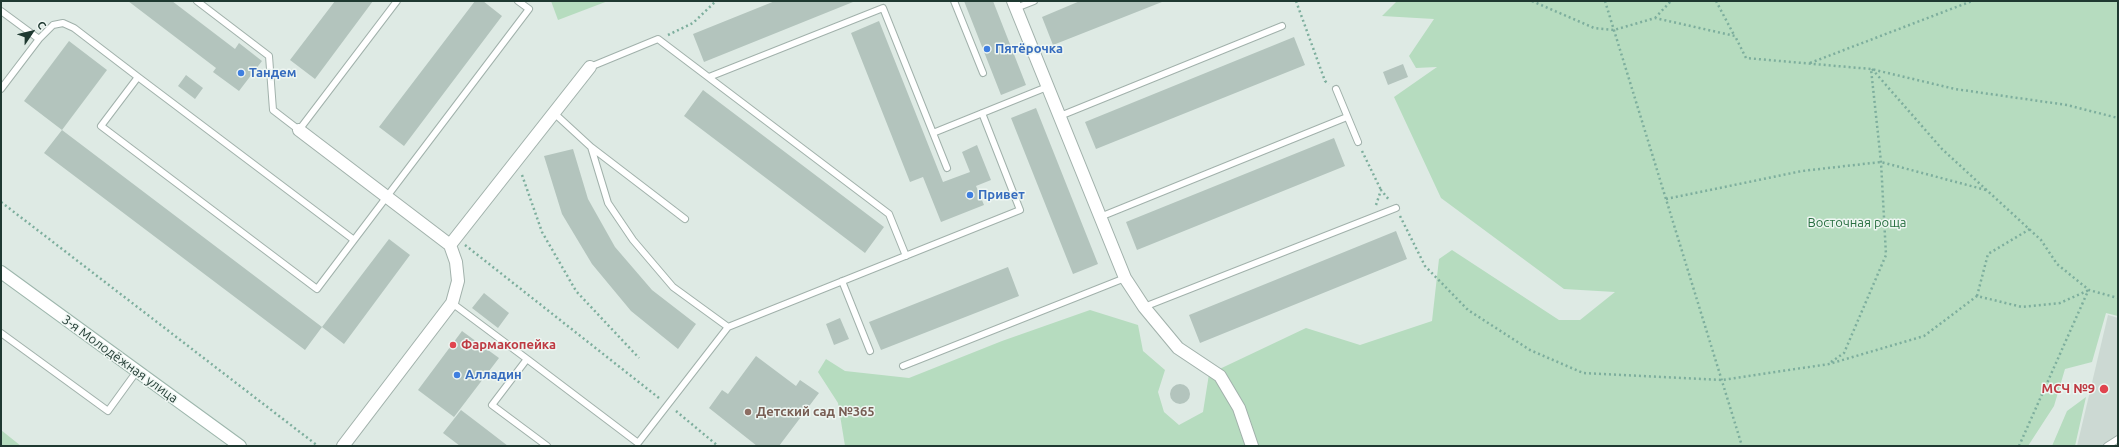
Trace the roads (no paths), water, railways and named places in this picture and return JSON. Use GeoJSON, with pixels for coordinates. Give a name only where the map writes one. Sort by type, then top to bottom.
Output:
{"type":"FeatureCollection","features":[{"type":"Feature","properties":{"kind":"street"},"geometry":{"type":"LineString","coordinates":[[1014,5],[1125,278],[1144,307],[1178,348],[1220,376],[1239,408],[1252,446]]}},
{"type":"Feature","properties":{"kind":"street"},"geometry":{"type":"LineString","coordinates":[[343,446],[452,303],[458,281],[453,241],[590,67]]}},
{"type":"Feature","properties":{"kind":"street"},"geometry":{"type":"LineString","coordinates":[[299,130],[387,197],[453,241]]}},
{"type":"Feature","properties":{"kind":"street","name":"3-я Молодёжная улица"},"geometry":{"type":"LineString","coordinates":[[1,272],[240,446]]}},
{"type":"Feature","properties":{"kind":"lane"},"geometry":{"type":"LineString","coordinates":[[197,1],[269,56],[273,110],[299,130],[397,1]]}},
{"type":"Feature","properties":{"kind":"lane"},"geometry":{"type":"LineString","coordinates":[[138,77],[101,126],[317,289],[529,9],[518,1]]}},
{"type":"Feature","properties":{"kind":"lane"},"geometry":{"type":"LineString","coordinates":[[954,1],[983,74]]}},
{"type":"Feature","properties":{"kind":"lane"},"geometry":{"type":"LineString","coordinates":[[1014,5],[1034,1]]}},
{"type":"Feature","properties":{"kind":"lane"},"geometry":{"type":"LineString","coordinates":[[708,77],[883,8],[947,168]]}},
{"type":"Feature","properties":{"kind":"lane"},"geometry":{"type":"LineString","coordinates":[[1,10],[39,39]]}},
{"type":"Feature","properties":{"kind":"lane"},"geometry":{"type":"LineString","coordinates":[[1,89],[39,39],[53,25],[63,23],[74,28],[354,240]]}},
{"type":"Feature","properties":{"kind":"lane"},"geometry":{"type":"LineString","coordinates":[[1060,116],[1282,26]]}},
{"type":"Feature","properties":{"kind":"lane"},"geometry":{"type":"LineString","coordinates":[[590,67],[658,39],[889,214],[906,256]]}},
{"type":"Feature","properties":{"kind":"lane"},"geometry":{"type":"LineString","coordinates":[[933,133],[1047,87]]}},
{"type":"Feature","properties":{"kind":"lane"},"geometry":{"type":"LineString","coordinates":[[1336,89],[1358,142]]}},
{"type":"Feature","properties":{"kind":"lane"},"geometry":{"type":"LineString","coordinates":[[554,113],[591,148],[685,219]]}},
{"type":"Feature","properties":{"kind":"lane"},"geometry":{"type":"LineString","coordinates":[[452,303],[638,443],[728,327],[1020,210],[982,113]]}},
{"type":"Feature","properties":{"kind":"lane"},"geometry":{"type":"LineString","coordinates":[[1100,218],[1347,118]]}},
{"type":"Feature","properties":{"kind":"lane"},"geometry":{"type":"LineString","coordinates":[[591,148],[608,203],[633,240],[673,287],[728,327]]}},
{"type":"Feature","properties":{"kind":"lane"},"geometry":{"type":"LineString","coordinates":[[1144,307],[1396,208]]}},
{"type":"Feature","properties":{"kind":"lane"},"geometry":{"type":"LineString","coordinates":[[903,366],[1125,278]]}},
{"type":"Feature","properties":{"kind":"lane"},"geometry":{"type":"LineString","coordinates":[[842,281],[870,352]]}},
{"type":"Feature","properties":{"kind":"lane"},"geometry":{"type":"LineString","coordinates":[[1,333],[108,412],[137,372]]}},
{"type":"Feature","properties":{"kind":"lane"},"geometry":{"type":"LineString","coordinates":[[527,359],[492,405],[547,446]]}},
{"type":"Feature","properties":{"kind":"lane"},"geometry":{"type":"LineString","coordinates":[[2107,446],[2118,439]]}},
{"type":"Feature","properties":{"kind":"place","name":"Пятёрочка"},"geometry":{"type":"Point","coordinates":[987,49]}},
{"type":"Feature","properties":{"kind":"place","name":"Тандем"},"geometry":{"type":"Point","coordinates":[241,73]}},
{"type":"Feature","properties":{"kind":"place","name":"Привет"},"geometry":{"type":"Point","coordinates":[970,195]}},
{"type":"Feature","properties":{"kind":"place","name":"Фармакопейка"},"geometry":{"type":"Point","coordinates":[453,345]}},
{"type":"Feature","properties":{"kind":"place","name":"Алладин"},"geometry":{"type":"Point","coordinates":[457,375]}},
{"type":"Feature","properties":{"kind":"place","name":"МСЧ №9"},"geometry":{"type":"Point","coordinates":[2104,389]}},
{"type":"Feature","properties":{"kind":"place","name":"Детский сад №365"},"geometry":{"type":"Point","coordinates":[748,412]}},
{"type":"Feature","properties":{"kind":"park label","name":"Восточная роща"},"geometry":{"type":"Point","coordinates":[1857,223]}}]}
